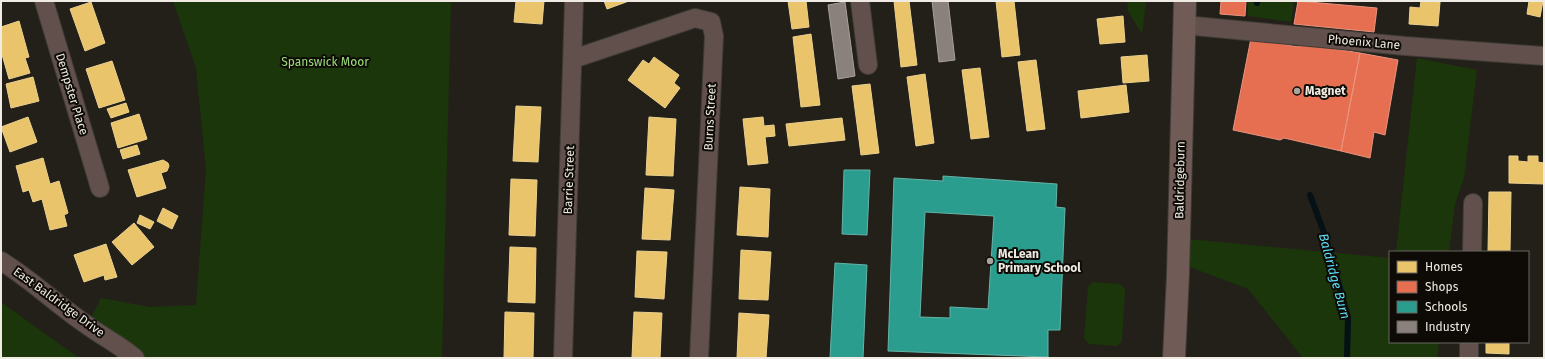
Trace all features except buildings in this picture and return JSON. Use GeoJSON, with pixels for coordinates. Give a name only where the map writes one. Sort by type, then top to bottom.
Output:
{"type":"FeatureCollection","features":[{"type":"Feature","properties":{"kind":"main road","name":"Baldridgeburn"},"geometry":{"type":"LineString","coordinates":[[1174,358],[1178,274],[1185,1]]}},
{"type":"Feature","properties":{"kind":"street","name":"Dempster Place"},"geometry":{"type":"LineString","coordinates":[[44,1],[100,188]]}},
{"type":"Feature","properties":{"kind":"street","name":"Barrie Street"},"geometry":{"type":"LineString","coordinates":[[563,358],[574,1]]}},
{"type":"Feature","properties":{"kind":"street"},"geometry":{"type":"LineString","coordinates":[[860,1],[868,65]]}},
{"type":"Feature","properties":{"kind":"street","name":"Burns Street"},"geometry":{"type":"LineString","coordinates":[[573,59],[695,18],[711,22],[714,36],[699,358]]}},
{"type":"Feature","properties":{"kind":"street","name":"Phoenix Lane"},"geometry":{"type":"LineString","coordinates":[[1184,25],[1405,46],[1544,56]]}},
{"type":"Feature","properties":{"kind":"street"},"geometry":{"type":"LineString","coordinates":[[1472,251],[1473,202]]}},
{"type":"Feature","properties":{"kind":"street","name":"East Baldridge Drive"},"geometry":{"type":"LineString","coordinates":[[1,261],[19,272],[124,354]]}},
{"type":"Feature","properties":{"kind":"street"},"geometry":{"type":"LineString","coordinates":[[1469,343],[1469,358]]}},
{"type":"Feature","properties":{"kind":"green space","name":"Spanswick Moor"},"geometry":{"type":"Polygon","coordinates":[[[173,1],[451,1],[442,358],[135,358],[87,326],[101,298],[150,307],[196,305],[206,170],[196,68],[173,1]]]}},
{"type":"Feature","properties":{"kind":"green space"},"geometry":{"type":"Polygon","coordinates":[[[1127,1],[1146,1],[1142,34],[1128,11],[1127,1]]]}},
{"type":"Feature","properties":{"kind":"green space"},"geometry":{"type":"Polygon","coordinates":[[[1248,1],[1294,1],[1291,22],[1248,16],[1248,1]]]}},
{"type":"Feature","properties":{"kind":"green space"},"geometry":{"type":"Polygon","coordinates":[[[1417,58],[1477,70],[1464,178],[1455,204],[1449,251],[1396,251],[1417,58]]]}},
{"type":"Feature","properties":{"kind":"green space"},"geometry":{"type":"Polygon","coordinates":[[[1188,239],[1389,258],[1389,343],[1439,343],[1437,358],[1303,358],[1248,289],[1190,267],[1188,239]]]}},
{"type":"Feature","properties":{"kind":"green space"},"geometry":{"type":"Polygon","coordinates":[[[1093,282],[1120,284],[1125,289],[1122,341],[1117,346],[1089,344],[1084,338],[1088,287],[1093,282]]]}},
{"type":"Feature","properties":{"kind":"green space"},"geometry":{"type":"Polygon","coordinates":[[[1,302],[79,358],[1,358],[1,302]]]}},
{"type":"Feature","properties":{"kind":"waterway","name":"Baldridge Burn"},"geometry":{"type":"LineString","coordinates":[[1310,195],[1326,238],[1348,317],[1347,358]]}},
{"type":"Feature","properties":{"kind":"place","name":"Magnet"},"geometry":{"type":"Point","coordinates":[1297,91]}},
{"type":"Feature","properties":{"kind":"place","name":"McLean Primary School"},"geometry":{"type":"Point","coordinates":[990,261]}}]}
